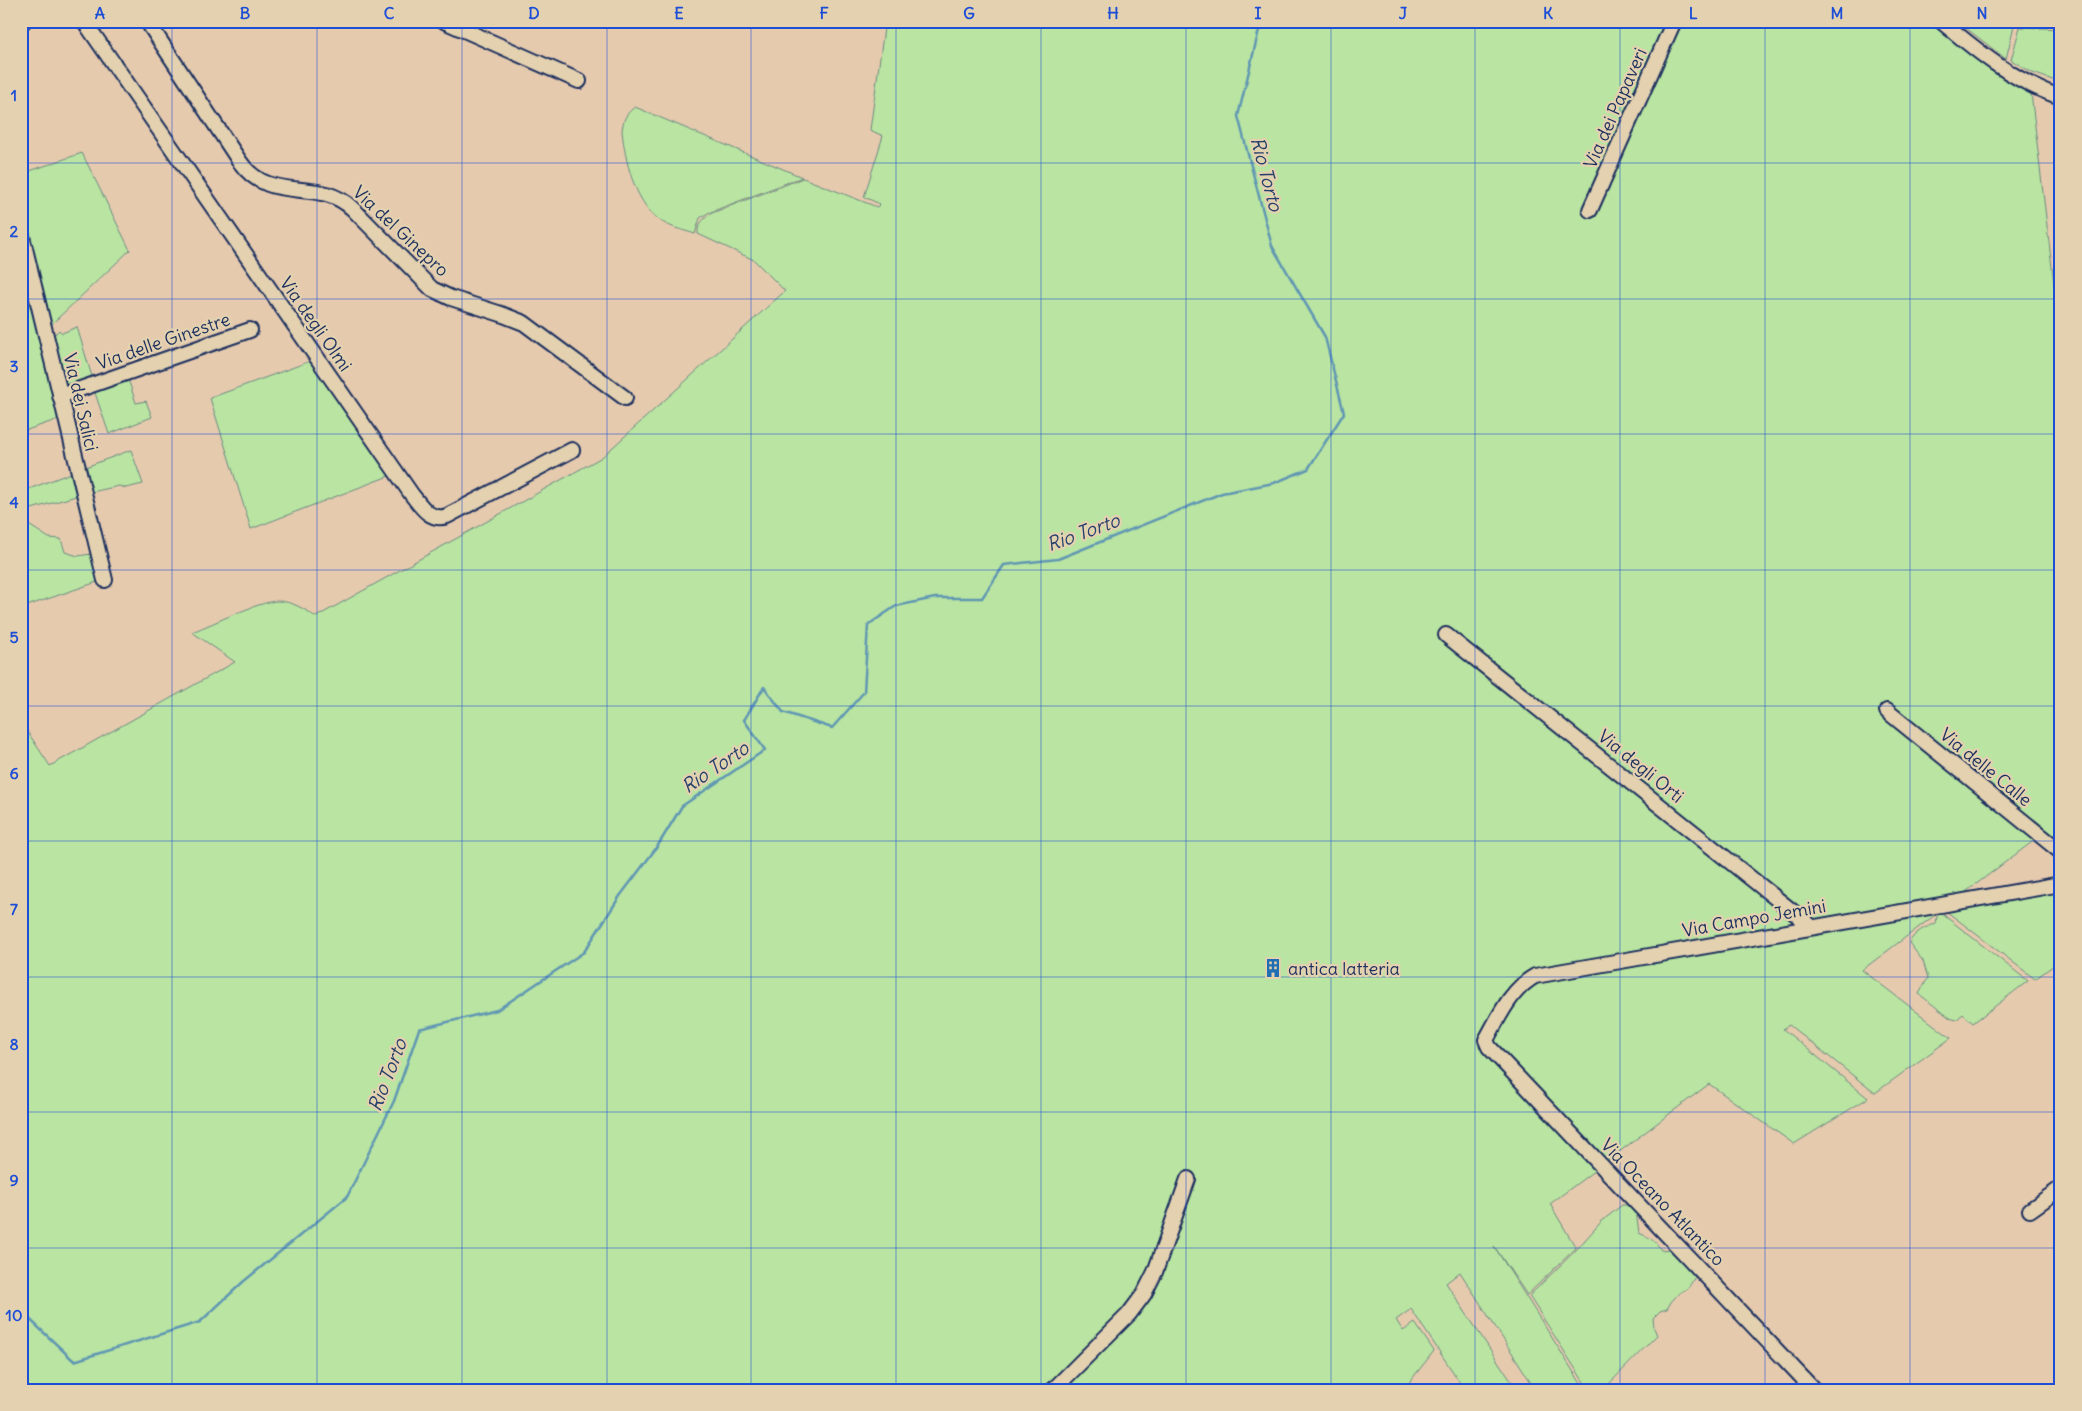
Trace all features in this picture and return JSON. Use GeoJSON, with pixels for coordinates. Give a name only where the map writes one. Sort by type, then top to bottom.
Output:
{"type":"FeatureCollection","features":[{"type":"Feature","properties":{"kind":"street","name":"Via degli Olmi"},"geometry":{"type":"LineString","coordinates":[[84,21],[312,353],[412,495],[426,511],[435,517],[447,516],[572,450]]}},
{"type":"Feature","properties":{"kind":"street","name":"Via del Ginepro"},"geometry":{"type":"LineString","coordinates":[[147,21],[240,162],[252,177],[270,186],[324,193],[342,200],[432,289],[451,298],[524,323],[625,398]]}},
{"type":"Feature","properties":{"kind":"street"},"geometry":{"type":"LineString","coordinates":[[444,21],[579,81]]}},
{"type":"Feature","properties":{"kind":"street","name":"Via dei Papaveri"},"geometry":{"type":"LineString","coordinates":[[1590,210],[1674,21]]}},
{"type":"Feature","properties":{"kind":"street"},"geometry":{"type":"LineString","coordinates":[[1942,21],[2014,76],[2061,97]]}},
{"type":"Feature","properties":{"kind":"street","name":"Via dei Salici"},"geometry":{"type":"LineString","coordinates":[[21,232],[105,580]]}},
{"type":"Feature","properties":{"kind":"street","name":"Via delle Ginestre"},"geometry":{"type":"LineString","coordinates":[[60,396],[250,330]]}},
{"type":"Feature","properties":{"kind":"street","name":"Via degli Orti"},"geometry":{"type":"LineString","coordinates":[[1446,635],[1812,927]]}},
{"type":"Feature","properties":{"kind":"street","name":"Via delle Calle"},"geometry":{"type":"LineString","coordinates":[[1887,711],[2061,852]]}},
{"type":"Feature","properties":{"kind":"street","name":"Via Campo Jemini"},"geometry":{"type":"LineString","coordinates":[[1486,1040],[1507,1003],[1520,986],[1535,976],[2061,884]]}},
{"type":"Feature","properties":{"kind":"street","name":"Via Oceano Atlantico"},"geometry":{"type":"LineString","coordinates":[[1486,1040],[1498,1057],[1814,1390]]}},
{"type":"Feature","properties":{"kind":"street"},"geometry":{"type":"LineString","coordinates":[[1053,1390],[1126,1318],[1141,1299],[1154,1272],[1188,1179]]}},
{"type":"Feature","properties":{"kind":"street"},"geometry":{"type":"LineString","coordinates":[[2030,1210],[2061,1188]]}},
{"type":"Feature","properties":{"kind":"green space"},"geometry":{"type":"Polygon","coordinates":[[[885,21],[1929,21],[1981,63],[2031,93],[2061,342],[2061,846],[2044,833],[1862,970],[1951,1038],[1875,1093],[1789,1025],[1783,1029],[1868,1098],[1794,1144],[1709,1084],[1550,1204],[1576,1248],[1527,1295],[1494,1246],[1585,1390],[1536,1390],[1460,1272],[1446,1283],[1517,1390],[1465,1390],[1411,1309],[1396,1320],[1403,1331],[1415,1323],[1434,1351],[1403,1390],[21,1390],[21,722],[50,766],[235,662],[192,632],[268,602],[282,601],[293,604],[316,617],[602,457],[785,291],[754,260],[698,234],[700,224],[704,219],[712,213],[803,178],[877,207],[880,204],[864,197],[883,136],[870,130],[885,21]]]}},
{"type":"Feature","properties":{"kind":"green space"},"geometry":{"type":"Polygon","coordinates":[[[1957,21],[2015,21],[2006,59],[1957,21]]]}},
{"type":"Feature","properties":{"kind":"green space"},"geometry":{"type":"Polygon","coordinates":[[[2020,27],[2061,29],[2061,83],[2033,73],[2011,60],[2020,27]]]}},
{"type":"Feature","properties":{"kind":"green space"},"geometry":{"type":"Polygon","coordinates":[[[635,107],[802,177],[708,213],[700,218],[695,234],[671,226],[662,222],[650,211],[637,190],[628,167],[622,131],[626,117],[635,107]]]}},
{"type":"Feature","properties":{"kind":"green space"},"geometry":{"type":"Polygon","coordinates":[[[82,153],[130,250],[40,335],[59,419],[21,432],[21,174],[82,153]]]}},
{"type":"Feature","properties":{"kind":"green space"},"geometry":{"type":"Polygon","coordinates":[[[77,327],[93,380],[63,390],[51,338],[59,330],[62,333],[77,327]]]}},
{"type":"Feature","properties":{"kind":"green space"},"geometry":{"type":"Polygon","coordinates":[[[316,359],[394,474],[251,529],[210,398],[316,359]]]}},
{"type":"Feature","properties":{"kind":"green space"},"geometry":{"type":"Polygon","coordinates":[[[128,379],[136,403],[146,401],[152,417],[109,434],[94,390],[128,379]]]}},
{"type":"Feature","properties":{"kind":"green space"},"geometry":{"type":"Polygon","coordinates":[[[131,450],[143,484],[126,488],[119,486],[87,493],[83,468],[131,450]]]}},
{"type":"Feature","properties":{"kind":"green space"},"geometry":{"type":"Polygon","coordinates":[[[71,473],[76,496],[21,512],[21,492],[71,473]]]}},
{"type":"Feature","properties":{"kind":"green space"},"geometry":{"type":"Polygon","coordinates":[[[21,520],[49,538],[61,539],[65,552],[78,556],[91,554],[97,582],[21,608],[21,520]]]}},
{"type":"Feature","properties":{"kind":"green space"},"geometry":{"type":"Polygon","coordinates":[[[2061,890],[2061,960],[2035,979],[1946,911],[2061,890]]]}},
{"type":"Feature","properties":{"kind":"green space"},"geometry":{"type":"Polygon","coordinates":[[[1941,913],[2028,981],[1973,1023],[1963,1014],[1956,1020],[1950,1018],[1919,994],[1928,978],[1923,961],[1909,943],[1920,930],[1936,924],[1937,916],[1941,913]]]}},
{"type":"Feature","properties":{"kind":"green space"},"geometry":{"type":"Polygon","coordinates":[[[1622,1205],[1630,1205],[1636,1211],[1639,1233],[1654,1240],[1661,1250],[1671,1249],[1686,1261],[1695,1277],[1688,1288],[1679,1293],[1667,1309],[1660,1311],[1653,1318],[1657,1335],[1603,1390],[1589,1390],[1529,1296],[1576,1250],[1602,1221],[1622,1205]]]}},
{"type":"Feature","properties":{"kind":"waterway","name":"Rio Torto"},"geometry":{"type":"LineString","coordinates":[[21,1311],[74,1361],[200,1322],[243,1282],[347,1197],[394,1101],[419,1029],[497,1010],[584,952],[620,896],[657,847],[682,806],[765,750],[744,720],[764,687],[783,712],[832,728],[864,692],[868,625],[896,606],[935,598],[982,598],[1004,565],[1058,559],[1222,493],[1274,483],[1308,469],[1344,413],[1325,337],[1272,246],[1238,116],[1259,30],[1269,21]]}},
{"type":"Feature","properties":{"kind":"place","name":"antica latteria"},"geometry":{"type":"Point","coordinates":[1273,968]}}]}
